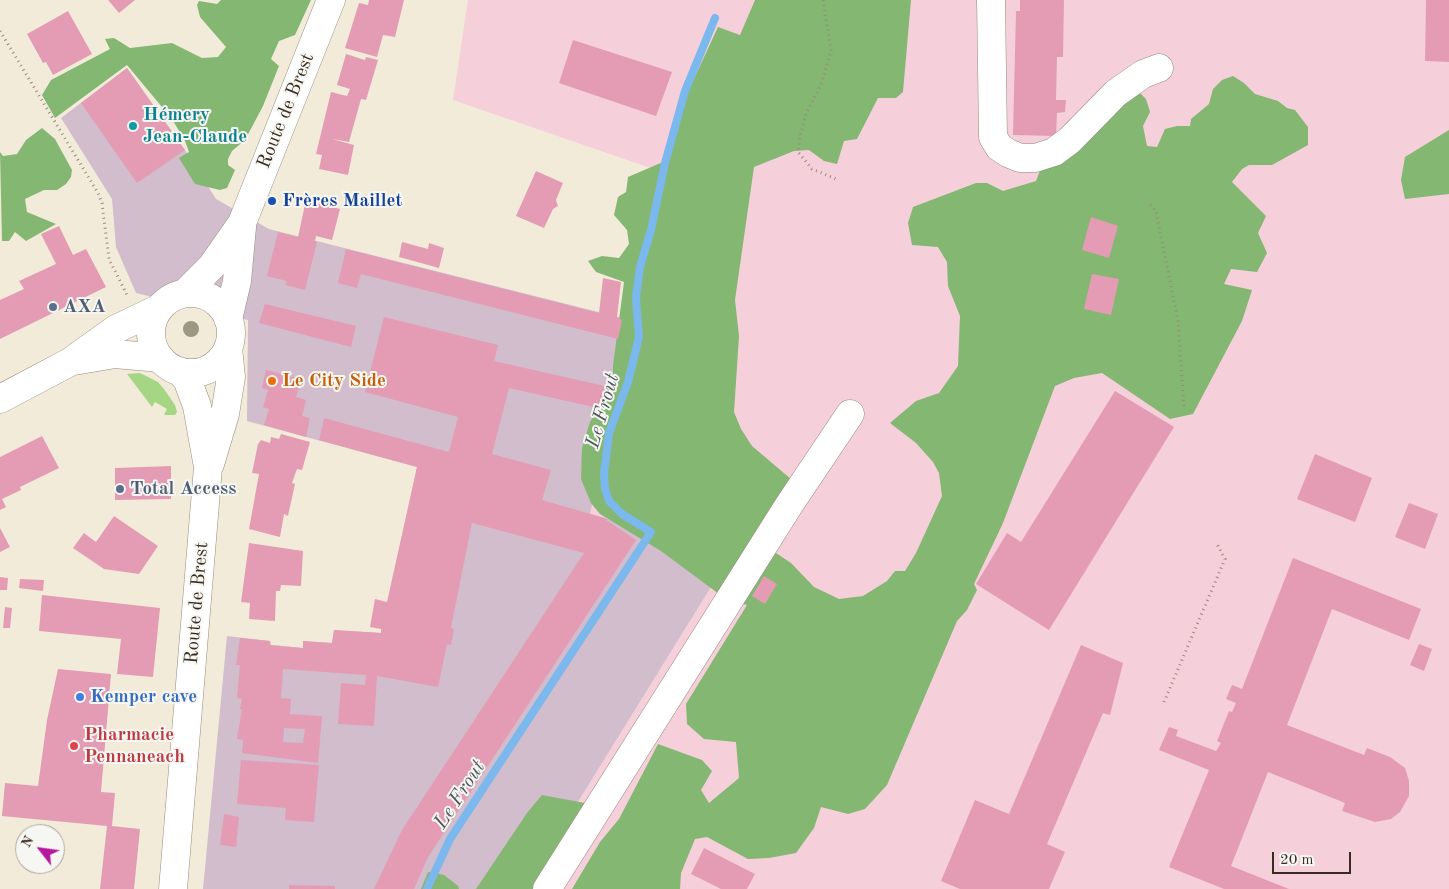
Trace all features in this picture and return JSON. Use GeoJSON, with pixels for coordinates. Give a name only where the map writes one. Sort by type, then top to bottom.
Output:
{"type":"FeatureCollection","features":[{"type":"Feature","properties":{"kind":"main road","name":"Route de Brest"},"geometry":{"type":"LineString","coordinates":[[185,293],[212,266],[242,223],[331,0]]}},
{"type":"Feature","properties":{"kind":"main road"},"geometry":{"type":"LineString","coordinates":[[991,0],[993,137],[999,147],[1020,158],[1035,158],[1054,152],[1070,140],[1116,93],[1143,74],[1159,68]]}},
{"type":"Feature","properties":{"kind":"main road","name":"Route de Brest"},"geometry":{"type":"LineString","coordinates":[[228,319],[237,281],[242,223]]}},
{"type":"Feature","properties":{"kind":"main road"},"geometry":{"type":"LineString","coordinates":[[0,398],[70,362],[104,336],[149,314],[174,296],[185,293],[207,296],[223,309],[228,319],[231,334],[228,348],[222,358],[213,366],[191,373],[170,365],[115,354],[70,362]]}},
{"type":"Feature","properties":{"kind":"main road"},"geometry":{"type":"LineString","coordinates":[[149,314],[152,321],[153,347],[170,365]]}},
{"type":"Feature","properties":{"kind":"main road","name":"Route de Brest"},"geometry":{"type":"LineString","coordinates":[[173,889],[208,467],[226,414],[231,377],[228,348]]}},
{"type":"Feature","properties":{"kind":"main road","name":"Route de Brest"},"geometry":{"type":"LineString","coordinates":[[170,365],[187,379],[198,406],[208,467]]}},
{"type":"Feature","properties":{"kind":"main road"},"geometry":{"type":"LineString","coordinates":[[546,889],[789,505],[850,414]]}},
{"type":"Feature","properties":{"kind":"path"},"geometry":{"type":"LineString","coordinates":[[824,0],[831,50],[822,85],[806,114],[798,152],[812,169],[836,178]]}},
{"type":"Feature","properties":{"kind":"path"},"geometry":{"type":"LineString","coordinates":[[0,30],[98,193],[102,203],[109,259],[149,314]]}},
{"type":"Feature","properties":{"kind":"path"},"geometry":{"type":"LineString","coordinates":[[1150,205],[1156,211],[1178,321],[1184,408]]}},
{"type":"Feature","properties":{"kind":"path"},"geometry":{"type":"LineString","coordinates":[[1164,702],[1225,559],[1217,544]]}},
{"type":"Feature","properties":{"kind":"shaded area"},"geometry":{"type":"Polygon","coordinates":[[[468,0],[1449,0],[1449,889],[524,889],[724,566],[608,519],[590,514],[665,173],[453,100],[468,0]]]}},
{"type":"Feature","properties":{"kind":"shaded area"},"geometry":{"type":"Polygon","coordinates":[[[127,68],[185,150],[216,199],[269,229],[634,321],[590,514],[608,519],[724,566],[524,889],[203,889],[227,636],[270,641],[271,645],[303,648],[303,641],[332,643],[334,630],[381,633],[417,467],[247,421],[248,320],[136,293],[116,247],[112,199],[61,118],[127,68]]]}},
{"type":"Feature","properties":{"kind":"green space"},"geometry":{"type":"Polygon","coordinates":[[[221,0],[311,0],[295,35],[279,41],[271,59],[279,66],[263,106],[245,140],[232,151],[228,159],[228,165],[235,170],[227,188],[220,190],[195,184],[179,158],[189,152],[185,141],[172,119],[127,65],[55,118],[42,95],[51,80],[110,49],[105,39],[114,38],[130,48],[172,43],[202,58],[218,57],[226,47],[200,17],[197,5],[199,1],[217,4],[221,0]]]}},
{"type":"Feature","properties":{"kind":"green space"},"geometry":{"type":"Polygon","coordinates":[[[755,0],[911,0],[903,92],[896,98],[878,98],[857,139],[844,141],[837,164],[824,161],[809,150],[794,151],[754,167],[735,300],[739,336],[734,412],[741,429],[752,446],[798,485],[761,543],[791,563],[814,587],[839,599],[863,596],[887,581],[895,571],[905,571],[916,553],[942,496],[939,473],[933,462],[916,443],[890,423],[916,401],[939,393],[958,366],[960,316],[948,286],[947,262],[938,247],[912,245],[908,223],[913,207],[976,183],[987,183],[1003,191],[1036,181],[1041,168],[1137,90],[1146,99],[1150,112],[1143,126],[1147,146],[1157,147],[1165,129],[1177,126],[1190,126],[1191,119],[1209,104],[1213,89],[1222,80],[1233,76],[1244,83],[1255,94],[1278,101],[1287,108],[1295,110],[1308,127],[1308,145],[1272,165],[1249,165],[1242,169],[1232,182],[1266,216],[1258,233],[1267,253],[1257,272],[1231,269],[1224,284],[1252,290],[1242,321],[1193,414],[1170,419],[1102,373],[1074,378],[1055,386],[1003,523],[974,584],[977,590],[967,610],[957,621],[887,785],[865,809],[848,814],[821,807],[814,828],[796,853],[769,858],[748,859],[707,837],[695,839],[681,873],[680,889],[572,889],[600,842],[619,819],[658,744],[702,760],[712,771],[701,790],[709,803],[739,778],[736,742],[704,739],[687,724],[686,704],[747,605],[727,600],[661,551],[600,514],[591,503],[581,479],[582,448],[590,422],[613,385],[613,366],[624,282],[596,272],[588,261],[602,256],[619,258],[629,244],[627,230],[614,215],[618,197],[626,192],[628,177],[670,159],[675,131],[686,96],[718,27],[740,35],[755,0]]]}},
{"type":"Feature","properties":{"kind":"green space"},"geometry":{"type":"Polygon","coordinates":[[[42,128],[55,139],[72,170],[71,177],[66,184],[57,190],[44,190],[25,199],[27,212],[56,224],[26,241],[15,232],[9,241],[2,241],[0,152],[3,156],[17,154],[26,140],[42,128]]]}},
{"type":"Feature","properties":{"kind":"green space"},"geometry":{"type":"Polygon","coordinates":[[[1449,130],[1449,194],[1405,199],[1401,180],[1405,157],[1449,130]]]}},
{"type":"Feature","properties":{"kind":"green space"},"geometry":{"type":"Polygon","coordinates":[[[140,373],[158,382],[164,389],[175,405],[177,412],[175,415],[164,415],[167,409],[155,402],[152,407],[127,374],[140,373]]]}},
{"type":"Feature","properties":{"kind":"green space"},"geometry":{"type":"Polygon","coordinates":[[[542,795],[590,804],[533,889],[476,889],[527,813],[542,795]]]}},
{"type":"Feature","properties":{"kind":"green space"},"geometry":{"type":"Polygon","coordinates":[[[428,872],[444,875],[458,886],[459,889],[421,889],[428,872]]]}},
{"type":"Feature","properties":{"kind":"building"},"geometry":{"type":"Polygon","coordinates":[[[108,0],[135,0],[119,13],[108,0]]]}},
{"type":"Feature","properties":{"kind":"building"},"geometry":{"type":"Polygon","coordinates":[[[369,0],[404,0],[395,37],[383,35],[377,57],[345,48],[359,3],[368,5],[369,0]]]}},
{"type":"Feature","properties":{"kind":"building"},"geometry":{"type":"Polygon","coordinates":[[[1020,0],[1064,0],[1063,57],[1057,57],[1056,100],[1066,100],[1065,112],[1057,113],[1056,136],[1013,135],[1016,11],[1020,11],[1020,0]]]}},
{"type":"Feature","properties":{"kind":"building"},"geometry":{"type":"Polygon","coordinates":[[[1426,0],[1449,0],[1449,62],[1425,61],[1426,0]]]}},
{"type":"Feature","properties":{"kind":"building"},"geometry":{"type":"Polygon","coordinates":[[[68,11],[92,54],[53,75],[46,62],[43,63],[27,34],[68,11]]]}},
{"type":"Feature","properties":{"kind":"building"},"geometry":{"type":"Polygon","coordinates":[[[573,40],[672,72],[656,116],[559,83],[573,40]]]}},
{"type":"Feature","properties":{"kind":"building"},"geometry":{"type":"Polygon","coordinates":[[[346,54],[365,60],[366,57],[378,60],[366,100],[361,99],[349,142],[332,139],[354,145],[348,175],[319,169],[322,155],[316,154],[331,92],[347,96],[350,89],[337,85],[346,54]]]}},
{"type":"Feature","properties":{"kind":"building","name":"Hémery Jean-Claude"},"geometry":{"type":"Polygon","coordinates":[[[127,68],[185,150],[137,183],[81,103],[127,68]]]}},
{"type":"Feature","properties":{"kind":"building"},"geometry":{"type":"Polygon","coordinates":[[[536,171],[563,183],[556,200],[558,206],[553,209],[544,228],[516,216],[536,171]]]}},
{"type":"Feature","properties":{"kind":"building"},"geometry":{"type":"Polygon","coordinates":[[[306,200],[340,209],[332,240],[316,236],[315,241],[317,242],[305,290],[285,285],[287,281],[267,276],[278,232],[298,237],[306,200]]]}},
{"type":"Feature","properties":{"kind":"building"},"geometry":{"type":"Polygon","coordinates":[[[1091,217],[1118,226],[1109,258],[1082,250],[1091,217]]]}},
{"type":"Feature","properties":{"kind":"building"},"geometry":{"type":"Polygon","coordinates":[[[59,226],[73,255],[86,249],[106,287],[0,339],[0,300],[24,289],[19,281],[56,264],[41,234],[59,226]]]}},
{"type":"Feature","properties":{"kind":"building"},"geometry":{"type":"Polygon","coordinates":[[[402,242],[428,249],[429,243],[444,248],[439,268],[399,257],[402,242]]]}},
{"type":"Feature","properties":{"kind":"building"},"geometry":{"type":"Polygon","coordinates":[[[346,249],[599,313],[603,278],[621,282],[617,317],[622,320],[618,339],[361,274],[357,288],[338,283],[346,249]]]}},
{"type":"Feature","properties":{"kind":"building"},"geometry":{"type":"Polygon","coordinates":[[[1092,274],[1119,279],[1111,315],[1084,309],[1092,274]]]}},
{"type":"Feature","properties":{"kind":"building"},"geometry":{"type":"Polygon","coordinates":[[[265,304],[356,326],[351,347],[259,323],[265,304]]]}},
{"type":"Feature","properties":{"kind":"building"},"geometry":{"type":"Polygon","coordinates":[[[384,317],[498,345],[494,361],[609,387],[598,408],[509,388],[492,454],[551,470],[542,500],[608,519],[606,520],[636,540],[428,857],[414,889],[374,889],[402,830],[584,553],[472,523],[451,628],[454,629],[451,645],[447,644],[438,687],[377,676],[374,726],[338,724],[341,683],[365,685],[366,675],[283,669],[281,698],[291,699],[290,714],[322,716],[318,763],[242,753],[243,740],[237,739],[242,709],[240,709],[242,699],[237,698],[240,665],[236,665],[240,638],[270,641],[270,645],[303,648],[303,641],[332,643],[334,630],[381,633],[381,629],[370,627],[375,599],[387,602],[417,467],[319,440],[324,418],[449,452],[458,417],[365,392],[384,317]],[[284,728],[283,742],[303,743],[305,729],[284,728]]]}},
{"type":"Feature","properties":{"kind":"building"},"geometry":{"type":"Polygon","coordinates":[[[266,370],[301,379],[296,397],[306,400],[302,416],[310,418],[306,437],[264,425],[269,409],[263,407],[268,390],[262,388],[266,370]]]}},
{"type":"Feature","properties":{"kind":"building"},"geometry":{"type":"Polygon","coordinates":[[[1115,391],[1174,427],[1049,630],[976,584],[1007,533],[1021,542],[1115,391]]]}},
{"type":"Feature","properties":{"kind":"building"},"geometry":{"type":"Polygon","coordinates":[[[281,434],[310,442],[302,470],[297,469],[292,483],[295,484],[288,516],[284,514],[280,537],[249,529],[259,474],[252,473],[258,444],[261,440],[270,443],[271,437],[279,439],[281,434]]]}},
{"type":"Feature","properties":{"kind":"building"},"geometry":{"type":"Polygon","coordinates":[[[42,436],[59,468],[20,487],[21,490],[2,499],[6,507],[0,510],[0,457],[42,436]]]}},
{"type":"Feature","properties":{"kind":"building"},"geometry":{"type":"Polygon","coordinates":[[[1315,454],[1372,478],[1355,522],[1297,499],[1315,454]]]}},
{"type":"Feature","properties":{"kind":"building"},"geometry":{"type":"Polygon","coordinates":[[[171,466],[171,499],[115,500],[115,468],[171,466]]]}},
{"type":"Feature","properties":{"kind":"building"},"geometry":{"type":"Polygon","coordinates":[[[1409,503],[1438,514],[1425,549],[1395,537],[1409,503]]]}},
{"type":"Feature","properties":{"kind":"building"},"geometry":{"type":"Polygon","coordinates":[[[114,516],[158,546],[139,574],[104,569],[73,548],[84,533],[96,542],[114,516]]]}},
{"type":"Feature","properties":{"kind":"building"},"geometry":{"type":"Polygon","coordinates":[[[0,528],[10,547],[0,552],[0,528]]]}},
{"type":"Feature","properties":{"kind":"building"},"geometry":{"type":"Polygon","coordinates":[[[249,543],[303,551],[301,586],[281,585],[280,591],[276,591],[275,621],[249,619],[250,603],[241,602],[249,543]]]}},
{"type":"Feature","properties":{"kind":"building"},"geometry":{"type":"Polygon","coordinates":[[[1293,558],[1421,609],[1409,640],[1332,609],[1287,725],[1364,755],[1367,748],[1390,757],[1405,768],[1409,781],[1409,796],[1400,812],[1391,819],[1375,822],[1342,811],[1345,803],[1268,772],[1231,866],[1289,889],[1224,889],[1169,867],[1209,770],[1159,750],[1169,727],[1178,730],[1176,736],[1216,751],[1221,743],[1217,741],[1229,711],[1232,712],[1236,703],[1226,699],[1232,685],[1242,689],[1293,558]]]}},
{"type":"Feature","properties":{"kind":"building"},"geometry":{"type":"Polygon","coordinates":[[[764,576],[777,584],[765,604],[752,596],[764,576]]]}},
{"type":"Feature","properties":{"kind":"building"},"geometry":{"type":"Polygon","coordinates":[[[0,577],[8,578],[7,590],[0,590],[0,577]]]}},
{"type":"Feature","properties":{"kind":"building"},"geometry":{"type":"Polygon","coordinates":[[[20,579],[44,580],[43,591],[19,588],[20,579]]]}},
{"type":"Feature","properties":{"kind":"building"},"geometry":{"type":"Polygon","coordinates":[[[42,595],[160,608],[153,677],[117,674],[121,639],[39,631],[42,595]]]}},
{"type":"Feature","properties":{"kind":"building"},"geometry":{"type":"Polygon","coordinates":[[[5,607],[12,608],[10,628],[3,628],[5,607]]]}},
{"type":"Feature","properties":{"kind":"building"},"geometry":{"type":"Polygon","coordinates":[[[1419,644],[1432,649],[1424,671],[1410,665],[1419,644]]]}},
{"type":"Feature","properties":{"kind":"building"},"geometry":{"type":"Polygon","coordinates":[[[1081,645],[1123,663],[1110,715],[1103,713],[1047,844],[1065,852],[1049,889],[960,889],[941,881],[975,800],[1009,814],[1081,645]]]}},
{"type":"Feature","properties":{"kind":"building"},"geometry":{"type":"Polygon","coordinates":[[[58,669],[111,674],[101,792],[115,793],[112,826],[140,829],[134,889],[100,889],[107,826],[2,816],[5,783],[38,786],[47,720],[58,669]]]}},
{"type":"Feature","properties":{"kind":"building"},"geometry":{"type":"Polygon","coordinates":[[[241,760],[319,765],[314,822],[285,820],[286,808],[237,804],[241,760]]]}},
{"type":"Feature","properties":{"kind":"building"},"geometry":{"type":"Polygon","coordinates":[[[224,814],[239,817],[236,847],[220,845],[224,814]]]}},
{"type":"Feature","properties":{"kind":"building"},"geometry":{"type":"Polygon","coordinates":[[[704,848],[755,874],[747,889],[721,889],[691,874],[704,848]]]}},
{"type":"Feature","properties":{"kind":"building"},"geometry":{"type":"Polygon","coordinates":[[[289,885],[335,886],[335,889],[289,889],[289,885]]]}},
{"type":"Feature","properties":{"kind":"waterway","name":"Le Frout"},"geometry":{"type":"LineString","coordinates":[[427,889],[450,839],[651,532],[622,514],[609,501],[605,489],[604,474],[609,433],[628,382],[639,337],[636,298],[640,267],[651,230],[665,163],[685,91],[715,18]]}},
{"type":"Feature","properties":{"kind":"place","name":"Hémery Jean-Claude"},"geometry":{"type":"Point","coordinates":[133,126]}},
{"type":"Feature","properties":{"kind":"place","name":"Frères Maillet"},"geometry":{"type":"Point","coordinates":[272,201]}},
{"type":"Feature","properties":{"kind":"place","name":"AXA"},"geometry":{"type":"Point","coordinates":[53,307]}},
{"type":"Feature","properties":{"kind":"place","name":"Le City Side"},"geometry":{"type":"Point","coordinates":[272,381]}},
{"type":"Feature","properties":{"kind":"place","name":"Total Access"},"geometry":{"type":"Point","coordinates":[120,489]}},
{"type":"Feature","properties":{"kind":"place","name":"Kemper cave"},"geometry":{"type":"Point","coordinates":[80,697]}},
{"type":"Feature","properties":{"kind":"place","name":"Pharmacie Pennaneach"},"geometry":{"type":"Point","coordinates":[74,746]}}]}
